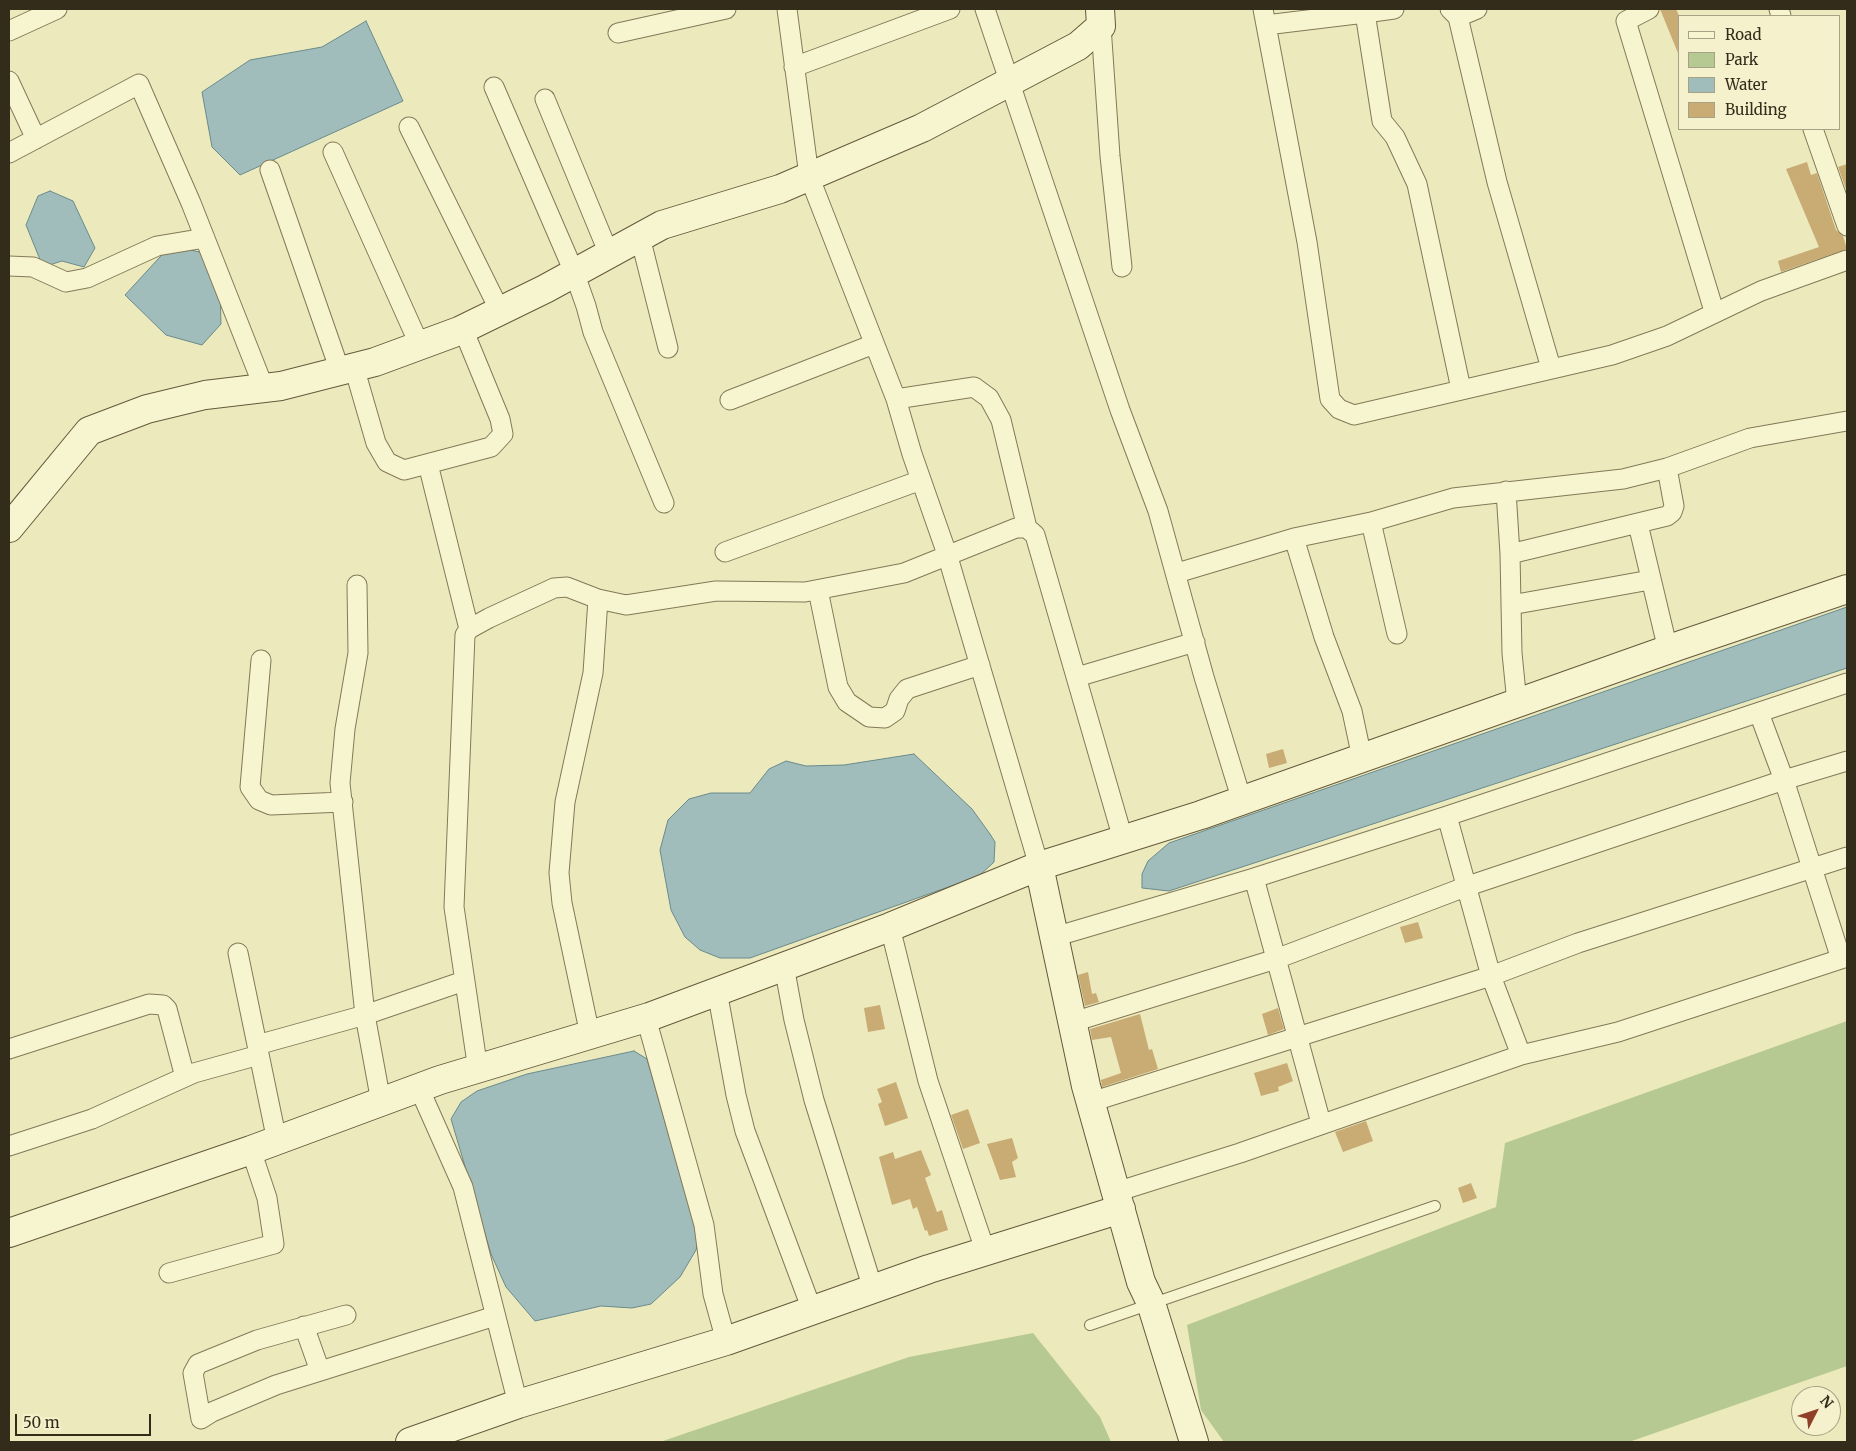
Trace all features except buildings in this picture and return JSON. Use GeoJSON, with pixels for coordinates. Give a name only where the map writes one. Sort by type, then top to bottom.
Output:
{"type":"FeatureCollection","features":[{"type":"Feature","properties":{"kind":"street"},"geometry":{"type":"LineString","coordinates":[[9,31],[57,9]]}},
{"type":"Feature","properties":{"kind":"street"},"geometry":{"type":"LineString","coordinates":[[618,33],[726,9]]}},
{"type":"Feature","properties":{"kind":"street"},"geometry":{"type":"LineString","coordinates":[[787,9],[809,176],[896,399],[921,480],[947,554],[1039,866],[1091,1102],[1118,1201],[1194,1442]]}},
{"type":"Feature","properties":{"kind":"street"},"geometry":{"type":"LineString","coordinates":[[794,67],[950,9]]}},
{"type":"Feature","properties":{"kind":"street"},"geometry":{"type":"LineString","coordinates":[[984,9],[1120,410],[1158,511],[1242,801]]}},
{"type":"Feature","properties":{"kind":"street"},"geometry":{"type":"LineString","coordinates":[[1394,9],[1365,13],[1265,17],[1307,242],[1330,399],[1339,409],[1354,415],[1630,349],[1666,336],[1714,312],[1785,281],[1847,260]]}},
{"type":"Feature","properties":{"kind":"street"},"geometry":{"type":"LineString","coordinates":[[1477,9],[1454,13],[1496,182],[1551,368]]}},
{"type":"Feature","properties":{"kind":"street"},"geometry":{"type":"LineString","coordinates":[[1649,9],[1626,20],[1714,312]]}},
{"type":"Feature","properties":{"kind":"street"},"geometry":{"type":"LineString","coordinates":[[1365,13],[1382,122],[1396,137],[1416,184],[1461,389]]}},
{"type":"Feature","properties":{"kind":"street"},"geometry":{"type":"LineString","coordinates":[[9,528],[89,431],[147,409],[166,404],[205,395],[281,386],[347,369],[420,346],[463,329],[662,225],[780,189],[922,128],[1078,46],[1101,18]]}},
{"type":"Feature","properties":{"kind":"street"},"geometry":{"type":"LineString","coordinates":[[1101,18],[1110,156],[1122,267]]}},
{"type":"Feature","properties":{"kind":"street"},"geometry":{"type":"LineString","coordinates":[[9,81],[36,139]]}},
{"type":"Feature","properties":{"kind":"street"},"geometry":{"type":"LineString","coordinates":[[9,153],[139,84],[205,238],[264,388]]}},
{"type":"Feature","properties":{"kind":"street"},"geometry":{"type":"LineString","coordinates":[[494,87],[574,272],[593,332],[664,503]]}},
{"type":"Feature","properties":{"kind":"street"},"geometry":{"type":"LineString","coordinates":[[544,100],[609,254]]}},
{"type":"Feature","properties":{"kind":"street"},"geometry":{"type":"LineString","coordinates":[[409,127],[500,311]]}},
{"type":"Feature","properties":{"kind":"street"},"geometry":{"type":"LineString","coordinates":[[1813,130],[1847,226]]}},
{"type":"Feature","properties":{"kind":"street"},"geometry":{"type":"LineString","coordinates":[[333,152],[420,346]]}},
{"type":"Feature","properties":{"kind":"street"},"geometry":{"type":"LineString","coordinates":[[270,170],[376,443],[387,462],[404,470],[491,447],[503,434],[500,420],[463,329]]}},
{"type":"Feature","properties":{"kind":"street"},"geometry":{"type":"LineString","coordinates":[[640,237],[668,348]]}},
{"type":"Feature","properties":{"kind":"street"},"geometry":{"type":"LineString","coordinates":[[9,266],[33,267],[66,282],[87,278],[157,246],[205,238]]}},
{"type":"Feature","properties":{"kind":"street"},"geometry":{"type":"LineString","coordinates":[[730,400],[874,344]]}},
{"type":"Feature","properties":{"kind":"street"},"geometry":{"type":"LineString","coordinates":[[896,399],[974,387],[989,398],[1001,420],[1027,528]]}},
{"type":"Feature","properties":{"kind":"street"},"geometry":{"type":"LineString","coordinates":[[1177,572],[1294,538],[1371,522],[1453,498],[1623,479],[1667,468],[1750,438],[1847,421]]}},
{"type":"Feature","properties":{"kind":"street"},"geometry":{"type":"LineString","coordinates":[[428,464],[469,629]]}},
{"type":"Feature","properties":{"kind":"street"},"geometry":{"type":"LineString","coordinates":[[1510,554],[1660,519],[1672,512],[1674,506],[1667,468]]}},
{"type":"Feature","properties":{"kind":"street"},"geometry":{"type":"LineString","coordinates":[[725,552],[921,480]]}},
{"type":"Feature","properties":{"kind":"street"},"geometry":{"type":"LineString","coordinates":[[1506,491],[1510,554],[1512,653],[1517,703]]}},
{"type":"Feature","properties":{"kind":"street"},"geometry":{"type":"LineString","coordinates":[[1371,522],[1397,634]]}},
{"type":"Feature","properties":{"kind":"street"},"geometry":{"type":"LineString","coordinates":[[1638,524],[1668,650]]}},
{"type":"Feature","properties":{"kind":"street"},"geometry":{"type":"LineString","coordinates":[[478,1070],[454,907],[458,775],[465,688],[465,635],[469,629],[554,588],[567,587],[598,599],[626,605],[716,591],[805,592],[904,573],[947,554],[1016,528],[1027,528],[1036,535],[1123,840]]}},
{"type":"Feature","properties":{"kind":"street"},"geometry":{"type":"LineString","coordinates":[[1294,538],[1324,637],[1352,711],[1362,758]]}},
{"type":"Feature","properties":{"kind":"street"},"geometry":{"type":"LineString","coordinates":[[1511,605],[1650,580]]}},
{"type":"Feature","properties":{"kind":"street"},"geometry":{"type":"LineString","coordinates":[[357,585],[358,653],[345,730],[340,783],[365,1015],[381,1102]]}},
{"type":"Feature","properties":{"kind":"street"},"geometry":{"type":"LineString","coordinates":[[9,1233],[277,1141],[419,1088],[646,1018],[890,927],[1039,866],[1242,801],[1668,650],[1847,589]]}},
{"type":"Feature","properties":{"kind":"street"},"geometry":{"type":"LineString","coordinates":[[818,590],[838,687],[847,702],[868,717],[886,718],[894,711],[899,699],[908,689],[980,665]]}},
{"type":"Feature","properties":{"kind":"street"},"geometry":{"type":"LineString","coordinates":[[590,1035],[562,903],[559,873],[564,802],[594,673],[598,599]]}},
{"type":"Feature","properties":{"kind":"street"},"geometry":{"type":"LineString","coordinates":[[1077,677],[1195,642]]}},
{"type":"Feature","properties":{"kind":"street"},"geometry":{"type":"LineString","coordinates":[[261,660],[250,787],[259,800],[271,805],[343,802]]}},
{"type":"Feature","properties":{"kind":"street"},"geometry":{"type":"LineString","coordinates":[[1054,937],[1254,878],[1847,683]]}},
{"type":"Feature","properties":{"kind":"street"},"geometry":{"type":"LineString","coordinates":[[410,1442],[518,1404],[726,1341],[873,1289],[986,1253],[1321,1123],[1521,1055],[1618,1032],[1844,958],[1810,867],[1784,780],[1759,713]]}},
{"type":"Feature","properties":{"kind":"street"},"geometry":{"type":"LineString","coordinates":[[1073,1022],[1276,959],[1465,887],[1784,780],[1847,761]]}},
{"type":"Feature","properties":{"kind":"street"},"geometry":{"type":"LineString","coordinates":[[1447,816],[1491,976],[1521,1055]]}},
{"type":"Feature","properties":{"kind":"street"},"geometry":{"type":"LineString","coordinates":[[1091,1102],[1491,976],[1578,943],[1847,856]]}},
{"type":"Feature","properties":{"kind":"street"},"geometry":{"type":"LineString","coordinates":[[1254,878],[1321,1123]]}},
{"type":"Feature","properties":{"kind":"street"},"geometry":{"type":"LineString","coordinates":[[890,927],[928,1081],[986,1253]]}},
{"type":"Feature","properties":{"kind":"street"},"geometry":{"type":"LineString","coordinates":[[238,953],[277,1141]]}},
{"type":"Feature","properties":{"kind":"street"},"geometry":{"type":"LineString","coordinates":[[784,966],[794,1020],[814,1100],[873,1289]]}},
{"type":"Feature","properties":{"kind":"street"},"geometry":{"type":"LineString","coordinates":[[9,1146],[92,1119],[185,1077],[258,1050],[464,981]]}},
{"type":"Feature","properties":{"kind":"street"},"geometry":{"type":"LineString","coordinates":[[717,991],[736,1095],[745,1131],[812,1310]]}},
{"type":"Feature","properties":{"kind":"street"},"geometry":{"type":"LineString","coordinates":[[9,1049],[149,1004],[163,1005],[167,1010],[185,1077]]}},
{"type":"Feature","properties":{"kind":"street"},"geometry":{"type":"LineString","coordinates":[[646,1018],[704,1225],[712,1294],[726,1341]]}},
{"type":"Feature","properties":{"kind":"street"},"geometry":{"type":"LineString","coordinates":[[419,1088],[463,1187],[518,1404]]}},
{"type":"Feature","properties":{"kind":"street"},"geometry":{"type":"LineString","coordinates":[[168,1273],[274,1244],[267,1198],[251,1150]]}},
{"type":"Feature","properties":{"kind":"street"},"geometry":{"type":"LineString","coordinates":[[346,1315],[258,1340],[206,1360],[194,1368],[192,1373],[201,1420],[212,1412],[276,1385],[495,1316]]}},
{"type":"Feature","properties":{"kind":"street"},"geometry":{"type":"LineString","coordinates":[[304,1326],[320,1370]]}},
{"type":"Feature","properties":{"kind":"lane"},"geometry":{"type":"LineString","coordinates":[[1090,1325],[1435,1206]]}},
{"type":"Feature","properties":{"kind":"green space"},"geometry":{"type":"Polygon","coordinates":[[[1847,1021],[1847,1366],[1629,1442],[1224,1442],[1201,1410],[1187,1325],[1496,1207],[1505,1143],[1847,1021]]]}},
{"type":"Feature","properties":{"kind":"green space"},"geometry":{"type":"Polygon","coordinates":[[[1033,1333],[1100,1417],[1111,1442],[660,1442],[909,1357],[1033,1333]]]}},
{"type":"Feature","properties":{"kind":"water"},"geometry":{"type":"Polygon","coordinates":[[[366,21],[403,101],[240,175],[212,147],[202,92],[250,60],[322,47],[366,21]]]}},
{"type":"Feature","properties":{"kind":"water"},"geometry":{"type":"Polygon","coordinates":[[[50,191],[73,201],[95,248],[84,267],[62,261],[43,267],[26,225],[38,196],[50,191]]]}},
{"type":"Feature","properties":{"kind":"water"},"geometry":{"type":"Polygon","coordinates":[[[170,246],[205,253],[220,288],[221,324],[202,345],[166,335],[125,295],[170,246]]]}},
{"type":"Feature","properties":{"kind":"water"},"geometry":{"type":"Polygon","coordinates":[[[1847,607],[1847,668],[1169,891],[1142,888],[1142,874],[1148,861],[1169,843],[1847,607]]]}},
{"type":"Feature","properties":{"kind":"water"},"geometry":{"type":"Polygon","coordinates":[[[914,754],[972,809],[995,842],[994,862],[979,876],[750,958],[720,958],[700,950],[685,937],[671,910],[660,850],[668,820],[689,799],[711,793],[750,793],[769,769],[786,761],[806,766],[844,765],[914,754]]]}},
{"type":"Feature","properties":{"kind":"water"},"geometry":{"type":"Polygon","coordinates":[[[634,1051],[647,1059],[699,1240],[696,1250],[680,1277],[651,1304],[632,1308],[601,1306],[535,1321],[506,1287],[491,1254],[451,1119],[461,1102],[477,1091],[527,1074],[634,1051]]]}}]}
